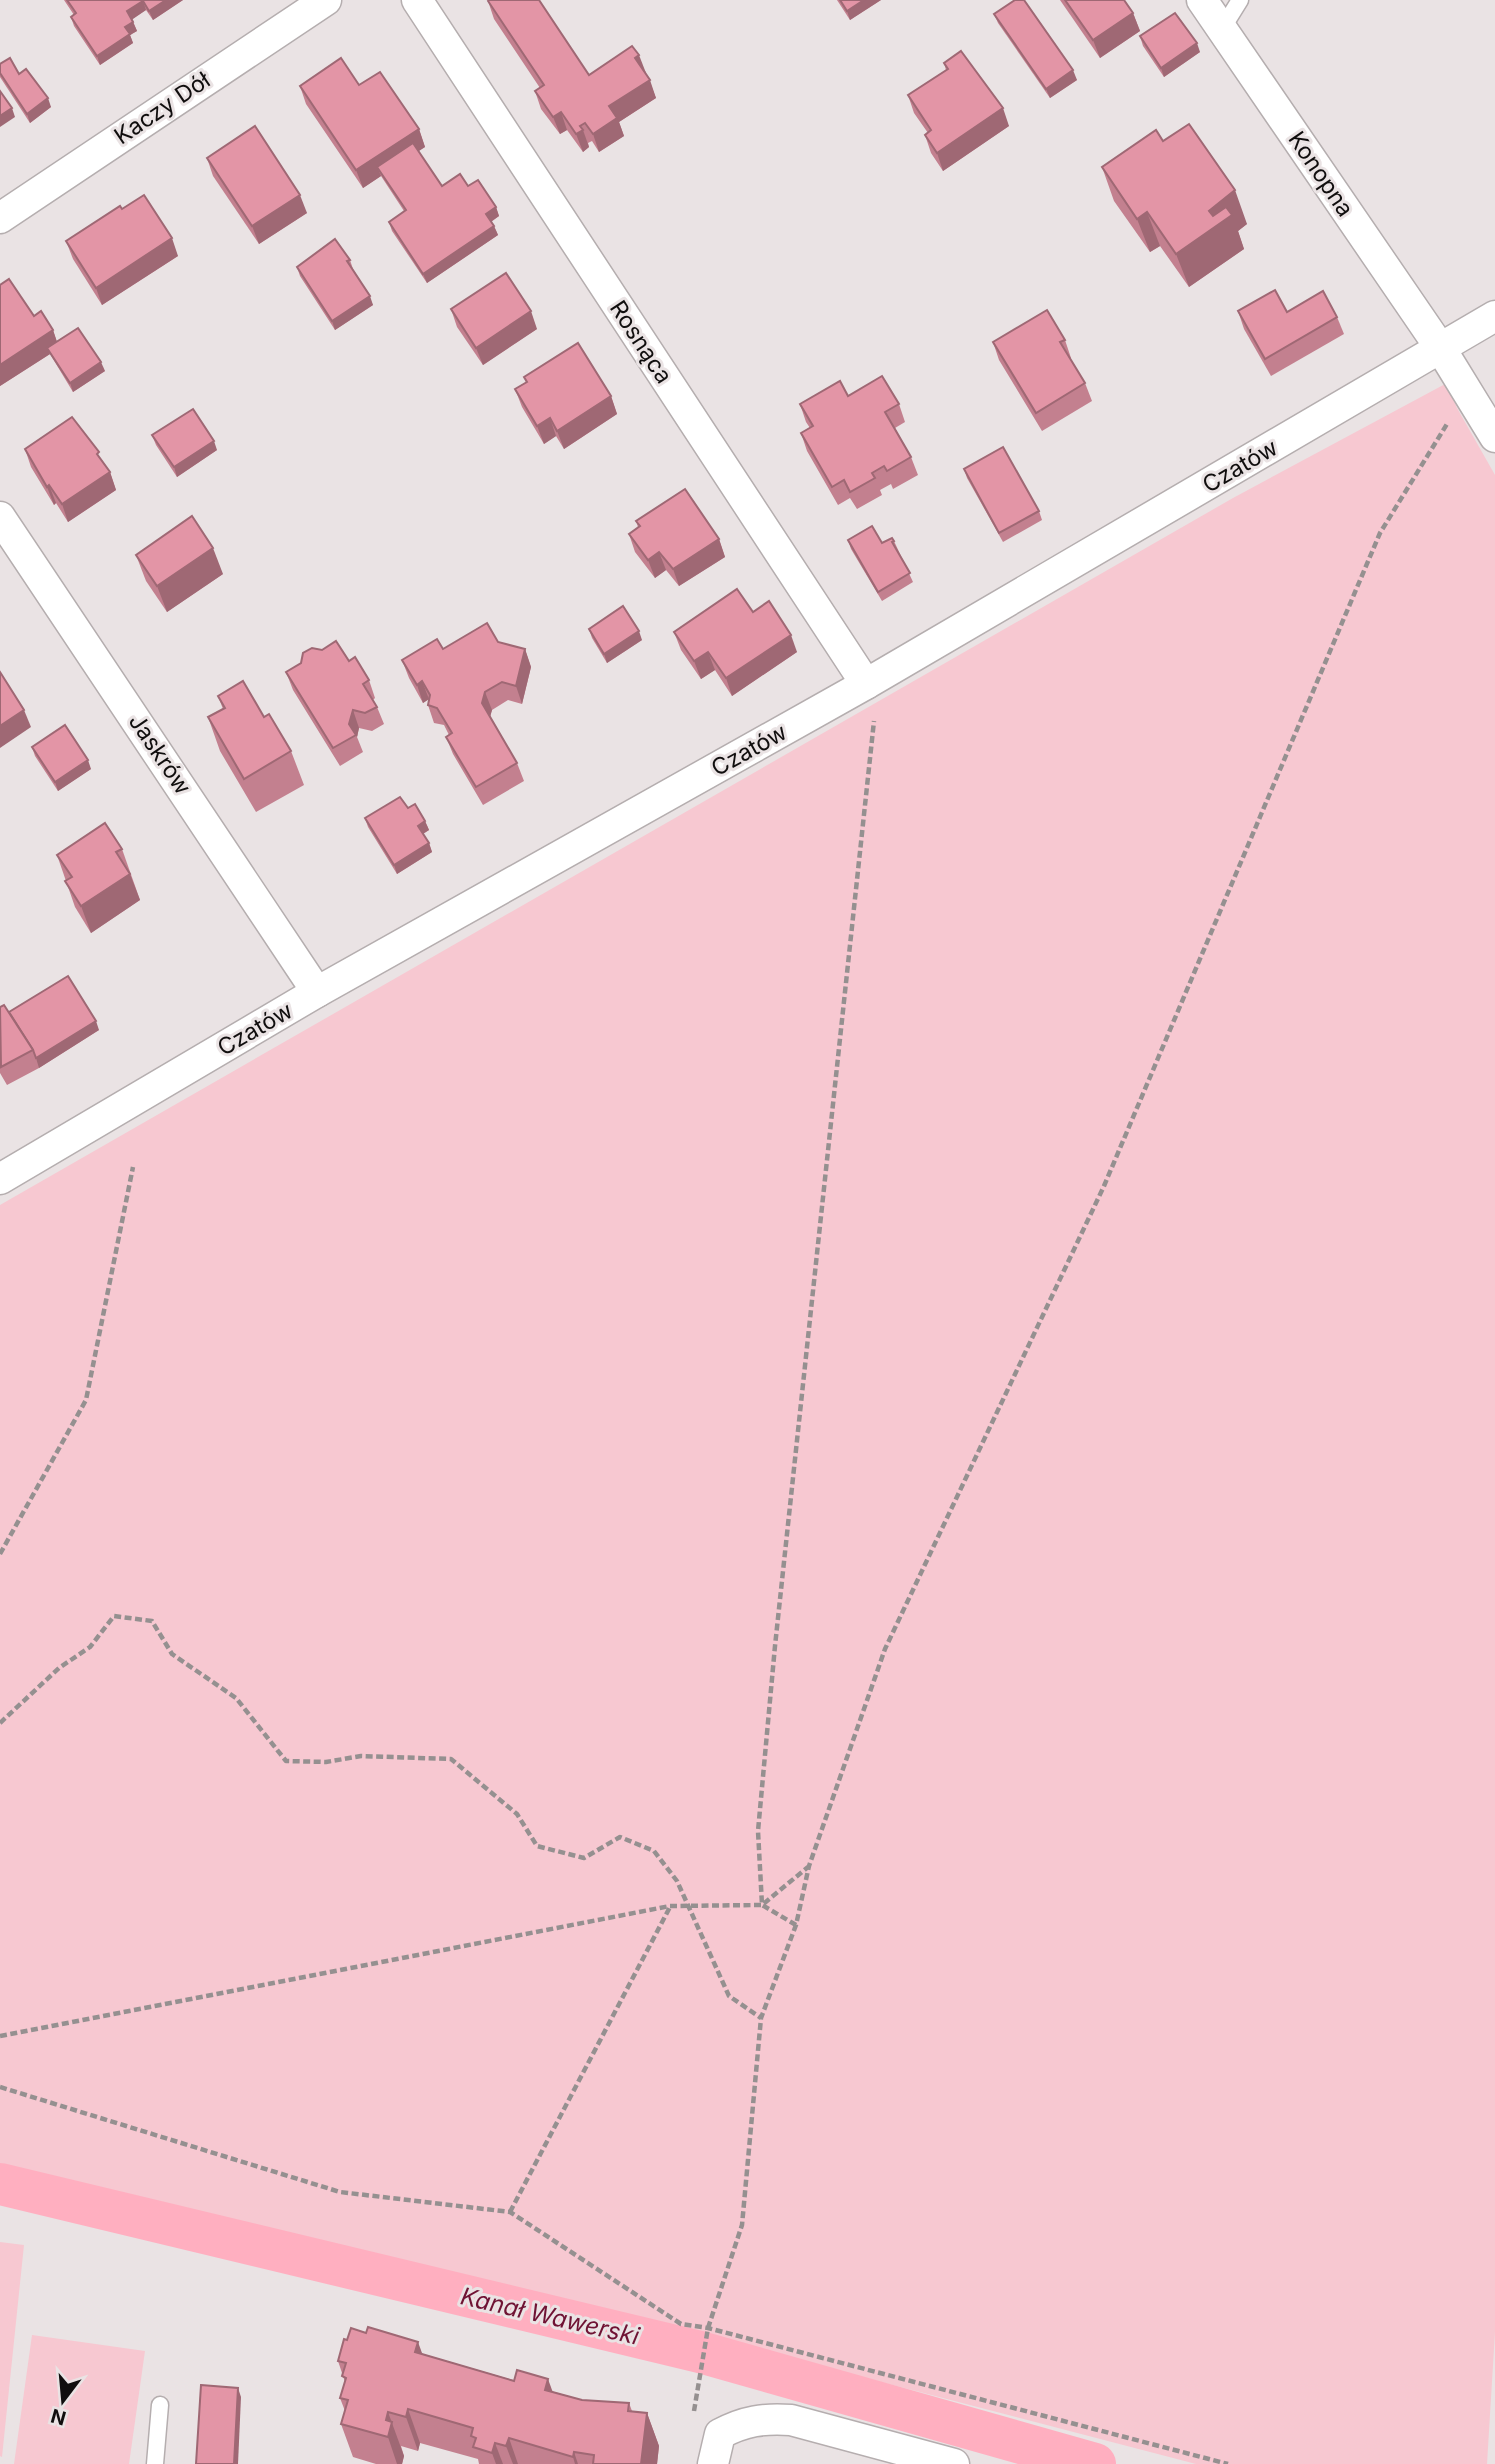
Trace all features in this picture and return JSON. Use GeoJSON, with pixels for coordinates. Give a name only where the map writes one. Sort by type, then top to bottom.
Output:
{"type":"FeatureCollection","features":[{"type":"Feature","properties":{"kind":"street","name":"Kaczy Dół"},"geometry":{"type":"LineString","coordinates":[[0,218],[326,0]]}},
{"type":"Feature","properties":{"kind":"street","name":"Rosnąca"},"geometry":{"type":"LineString","coordinates":[[417,0],[866,684]]}},
{"type":"Feature","properties":{"kind":"street","name":"Konopna"},"geometry":{"type":"LineString","coordinates":[[1202,0],[1441,349],[1495,437]]}},
{"type":"Feature","properties":{"kind":"street","name":"Czatów"},"geometry":{"type":"LineString","coordinates":[[0,1179],[317,992],[866,684],[1495,316]]}},
{"type":"Feature","properties":{"kind":"street","name":"Jaskrów"},"geometry":{"type":"LineString","coordinates":[[0,517],[317,992]]}},
{"type":"Feature","properties":{"kind":"street"},"geometry":{"type":"LineString","coordinates":[[713,2464],[720,2434],[740,2424],[766,2418],[791,2420],[954,2464]]}},
{"type":"Feature","properties":{"kind":"lane"},"geometry":{"type":"LineString","coordinates":[[1222,29],[1240,0]]}},
{"type":"Feature","properties":{"kind":"lane"},"geometry":{"type":"LineString","coordinates":[[155,2464],[160,2405]]}},
{"type":"Feature","properties":{"kind":"path"},"geometry":{"type":"LineString","coordinates":[[700,2378],[708,2328],[742,2225],[761,2018],[796,1925],[809,1866],[886,1649],[1104,1186],[1380,533],[1450,419]]}},
{"type":"Feature","properties":{"kind":"path"},"geometry":{"type":"LineString","coordinates":[[762,1905],[758,1831],[775,1646],[874,721]]}},
{"type":"Feature","properties":{"kind":"path"},"geometry":{"type":"LineString","coordinates":[[0,1554],[86,1400],[133,1167]]}},
{"type":"Feature","properties":{"kind":"path"},"geometry":{"type":"LineString","coordinates":[[0,1723],[59,1668],[90,1647],[114,1616],[152,1621],[172,1654],[236,1699],[286,1761],[326,1762],[361,1756],[451,1759],[517,1814],[537,1846],[584,1858],[620,1837],[654,1851],[677,1881],[729,1996],[761,2018]]}},
{"type":"Feature","properties":{"kind":"path"},"geometry":{"type":"LineString","coordinates":[[762,1905],[809,1866]]}},
{"type":"Feature","properties":{"kind":"path"},"geometry":{"type":"LineString","coordinates":[[0,2036],[670,1906],[762,1905],[796,1925]]}},
{"type":"Feature","properties":{"kind":"path"},"geometry":{"type":"LineString","coordinates":[[510,2212],[670,1906]]}},
{"type":"Feature","properties":{"kind":"path"},"geometry":{"type":"LineString","coordinates":[[0,2087],[340,2192],[510,2212],[681,2325],[708,2328],[1228,2464]]}},
{"type":"Feature","properties":{"kind":"shaded area"},"geometry":{"type":"Polygon","coordinates":[[[1447,383],[1457,408],[1495,475],[1495,2332],[1487,2464],[1196,2464],[632,2317],[0,2173],[0,1205],[1233,498],[1447,383]]]}},
{"type":"Feature","properties":{"kind":"shaded area"},"geometry":{"type":"Polygon","coordinates":[[[0,2242],[24,2245],[2,2457],[0,2456],[0,2242]]]}},
{"type":"Feature","properties":{"kind":"shaded area"},"geometry":{"type":"Polygon","coordinates":[[[32,2335],[145,2351],[129,2464],[14,2464],[32,2335]]]}},
{"type":"Feature","properties":{"kind":"building"},"geometry":{"type":"Polygon","coordinates":[[[67,0],[166,0],[149,11],[143,1],[127,11],[133,22],[125,27],[130,34],[97,56],[71,17],[76,13],[67,0]]]}},
{"type":"Feature","properties":{"kind":"building"},"geometry":{"type":"Polygon","coordinates":[[[489,0],[539,0],[589,75],[632,46],[639,55],[635,58],[650,80],[609,106],[617,118],[593,134],[585,123],[580,126],[583,130],[576,134],[561,112],[553,117],[535,91],[544,85],[489,0]]]}},
{"type":"Feature","properties":{"kind":"building"},"geometry":{"type":"Polygon","coordinates":[[[840,0],[864,0],[847,11],[840,0]]]}},
{"type":"Feature","properties":{"kind":"building"},"geometry":{"type":"Polygon","coordinates":[[[1015,0],[1024,0],[1073,70],[1046,89],[994,14],[1015,0]]]}},
{"type":"Feature","properties":{"kind":"building"},"geometry":{"type":"Polygon","coordinates":[[[1065,0],[1124,0],[1133,13],[1093,40],[1065,0]]]}},
{"type":"Feature","properties":{"kind":"building"},"geometry":{"type":"Polygon","coordinates":[[[1175,13],[1197,43],[1161,68],[1140,36],[1175,13]]]}},
{"type":"Feature","properties":{"kind":"building"},"geometry":{"type":"Polygon","coordinates":[[[961,51],[1003,108],[937,153],[925,135],[931,130],[908,95],[948,69],[944,63],[961,51]]]}},
{"type":"Feature","properties":{"kind":"building"},"geometry":{"type":"Polygon","coordinates":[[[10,58],[19,74],[26,69],[48,98],[27,114],[0,73],[0,64],[10,58]]]}},
{"type":"Feature","properties":{"kind":"building"},"geometry":{"type":"Polygon","coordinates":[[[341,58],[359,85],[380,72],[419,129],[356,170],[300,86],[341,58]]]}},
{"type":"Feature","properties":{"kind":"building"},"geometry":{"type":"Polygon","coordinates":[[[0,91],[12,108],[0,116],[0,91]]]}},
{"type":"Feature","properties":{"kind":"building"},"geometry":{"type":"Polygon","coordinates":[[[1189,124],[1235,190],[1209,211],[1213,216],[1226,207],[1232,215],[1176,254],[1147,212],[1137,219],[1102,167],[1156,130],[1163,141],[1189,124]]]}},
{"type":"Feature","properties":{"kind":"building"},"geometry":{"type":"Polygon","coordinates":[[[255,126],[300,195],[252,226],[207,158],[255,126]]]}},
{"type":"Feature","properties":{"kind":"building"},"geometry":{"type":"Polygon","coordinates":[[[413,143],[442,186],[460,174],[468,186],[478,180],[496,207],[486,214],[494,226],[423,274],[389,222],[406,210],[377,167],[413,143]]]}},
{"type":"Feature","properties":{"kind":"building"},"geometry":{"type":"Polygon","coordinates":[[[144,195],[172,238],[96,288],[66,241],[120,206],[122,209],[144,195]]]}},
{"type":"Feature","properties":{"kind":"building"},"geometry":{"type":"Polygon","coordinates":[[[335,239],[370,296],[332,321],[297,267],[335,239]]]}},
{"type":"Feature","properties":{"kind":"building"},"geometry":{"type":"Polygon","coordinates":[[[506,273],[531,311],[476,348],[451,309],[506,273]]]}},
{"type":"Feature","properties":{"kind":"building"},"geometry":{"type":"Polygon","coordinates":[[[9,279],[34,316],[41,311],[53,330],[0,365],[0,285],[9,279]]]}},
{"type":"Feature","properties":{"kind":"building"},"geometry":{"type":"Polygon","coordinates":[[[1275,290],[1287,312],[1323,291],[1337,317],[1265,359],[1238,311],[1275,290]]]}},
{"type":"Feature","properties":{"kind":"building"},"geometry":{"type":"Polygon","coordinates":[[[1047,310],[1065,340],[1060,342],[1085,383],[1036,413],[993,342],[1047,310]]]}},
{"type":"Feature","properties":{"kind":"building"},"geometry":{"type":"Polygon","coordinates":[[[78,328],[101,362],[70,383],[47,348],[78,328]]]}},
{"type":"Feature","properties":{"kind":"building"},"geometry":{"type":"Polygon","coordinates":[[[578,343],[611,396],[557,431],[550,418],[537,426],[515,389],[527,382],[524,377],[578,343]]]}},
{"type":"Feature","properties":{"kind":"building"},"geometry":{"type":"Polygon","coordinates":[[[882,376],[899,404],[885,412],[911,457],[887,471],[884,466],[872,473],[875,478],[850,492],[844,480],[832,487],[801,433],[813,426],[800,404],[840,381],[848,396],[882,376]]]}},
{"type":"Feature","properties":{"kind":"building"},"geometry":{"type":"Polygon","coordinates":[[[193,409],[214,441],[174,467],[152,435],[193,409]]]}},
{"type":"Feature","properties":{"kind":"building"},"geometry":{"type":"Polygon","coordinates":[[[72,417],[99,452],[97,454],[110,472],[62,504],[49,485],[47,487],[25,449],[72,417]]]}},
{"type":"Feature","properties":{"kind":"building"},"geometry":{"type":"Polygon","coordinates":[[[1003,447],[1039,511],[999,533],[964,469],[1003,447]]]}},
{"type":"Feature","properties":{"kind":"building"},"geometry":{"type":"Polygon","coordinates":[[[685,489],[719,539],[673,569],[659,552],[648,560],[629,534],[640,526],[636,521],[685,489]]]}},
{"type":"Feature","properties":{"kind":"building"},"geometry":{"type":"Polygon","coordinates":[[[192,516],[213,548],[157,586],[136,555],[192,516]]]}},
{"type":"Feature","properties":{"kind":"building"},"geometry":{"type":"Polygon","coordinates":[[[872,526],[882,543],[892,538],[910,573],[878,592],[848,540],[872,526]]]}},
{"type":"Feature","properties":{"kind":"building"},"geometry":{"type":"Polygon","coordinates":[[[737,589],[753,612],[769,601],[791,635],[726,678],[708,652],[694,661],[674,632],[737,589]]]}},
{"type":"Feature","properties":{"kind":"building"},"geometry":{"type":"Polygon","coordinates":[[[623,606],[639,631],[604,654],[589,629],[623,606]]]}},
{"type":"Feature","properties":{"kind":"building"},"geometry":{"type":"Polygon","coordinates":[[[487,623],[498,642],[525,649],[516,686],[502,682],[485,692],[482,703],[517,763],[476,787],[446,737],[452,733],[437,708],[428,705],[430,695],[422,681],[417,685],[402,660],[437,639],[443,649],[487,623]]]}},
{"type":"Feature","properties":{"kind":"building"},"geometry":{"type":"Polygon","coordinates":[[[336,641],[349,661],[355,657],[369,680],[363,684],[377,707],[365,713],[353,710],[349,724],[356,735],[333,748],[286,672],[301,663],[303,653],[312,648],[322,650],[336,641]]]}},
{"type":"Feature","properties":{"kind":"building"},"geometry":{"type":"Polygon","coordinates":[[[0,672],[24,710],[0,726],[0,672]]]}},
{"type":"Feature","properties":{"kind":"building"},"geometry":{"type":"Polygon","coordinates":[[[243,681],[264,717],[269,714],[291,751],[244,779],[208,717],[225,708],[218,696],[243,681]]]}},
{"type":"Feature","properties":{"kind":"building"},"geometry":{"type":"Polygon","coordinates":[[[65,725],[88,760],[55,782],[32,747],[65,725]]]}},
{"type":"Feature","properties":{"kind":"building"},"geometry":{"type":"Polygon","coordinates":[[[400,797],[408,808],[415,804],[425,821],[418,826],[429,843],[394,865],[365,818],[400,797]]]}},
{"type":"Feature","properties":{"kind":"building"},"geometry":{"type":"Polygon","coordinates":[[[105,823],[122,849],[116,852],[130,874],[81,906],[65,881],[72,877],[57,855],[105,823]]]}},
{"type":"Feature","properties":{"kind":"building"},"geometry":{"type":"Polygon","coordinates":[[[68,976],[96,1021],[36,1058],[9,1012],[68,976]]]}},
{"type":"Feature","properties":{"kind":"building"},"geometry":{"type":"Polygon","coordinates":[[[4,1005],[33,1050],[1,1067],[0,1007],[4,1005]]]}},
{"type":"Feature","properties":{"kind":"building"},"geometry":{"type":"Polygon","coordinates":[[[368,2327],[418,2342],[415,2352],[514,2381],[517,2370],[548,2379],[545,2390],[582,2400],[629,2403],[628,2411],[647,2413],[641,2464],[593,2464],[594,2455],[574,2452],[573,2457],[509,2438],[506,2446],[495,2443],[492,2453],[473,2447],[476,2438],[471,2436],[473,2428],[408,2409],[406,2417],[388,2412],[386,2420],[392,2422],[388,2437],[341,2424],[348,2400],[340,2398],[346,2378],[342,2376],[346,2363],[338,2361],[344,2339],[347,2340],[351,2328],[366,2333],[368,2327]]]}},
{"type":"Feature","properties":{"kind":"building"},"geometry":{"type":"Polygon","coordinates":[[[201,2385],[238,2388],[234,2464],[196,2464],[201,2385]]]}},
{"type":"Feature","properties":{"kind":"waterway","name":"Kanał Wawerski"},"geometry":{"type":"LineString","coordinates":[[0,2184],[700,2352],[1095,2464]]}}]}
